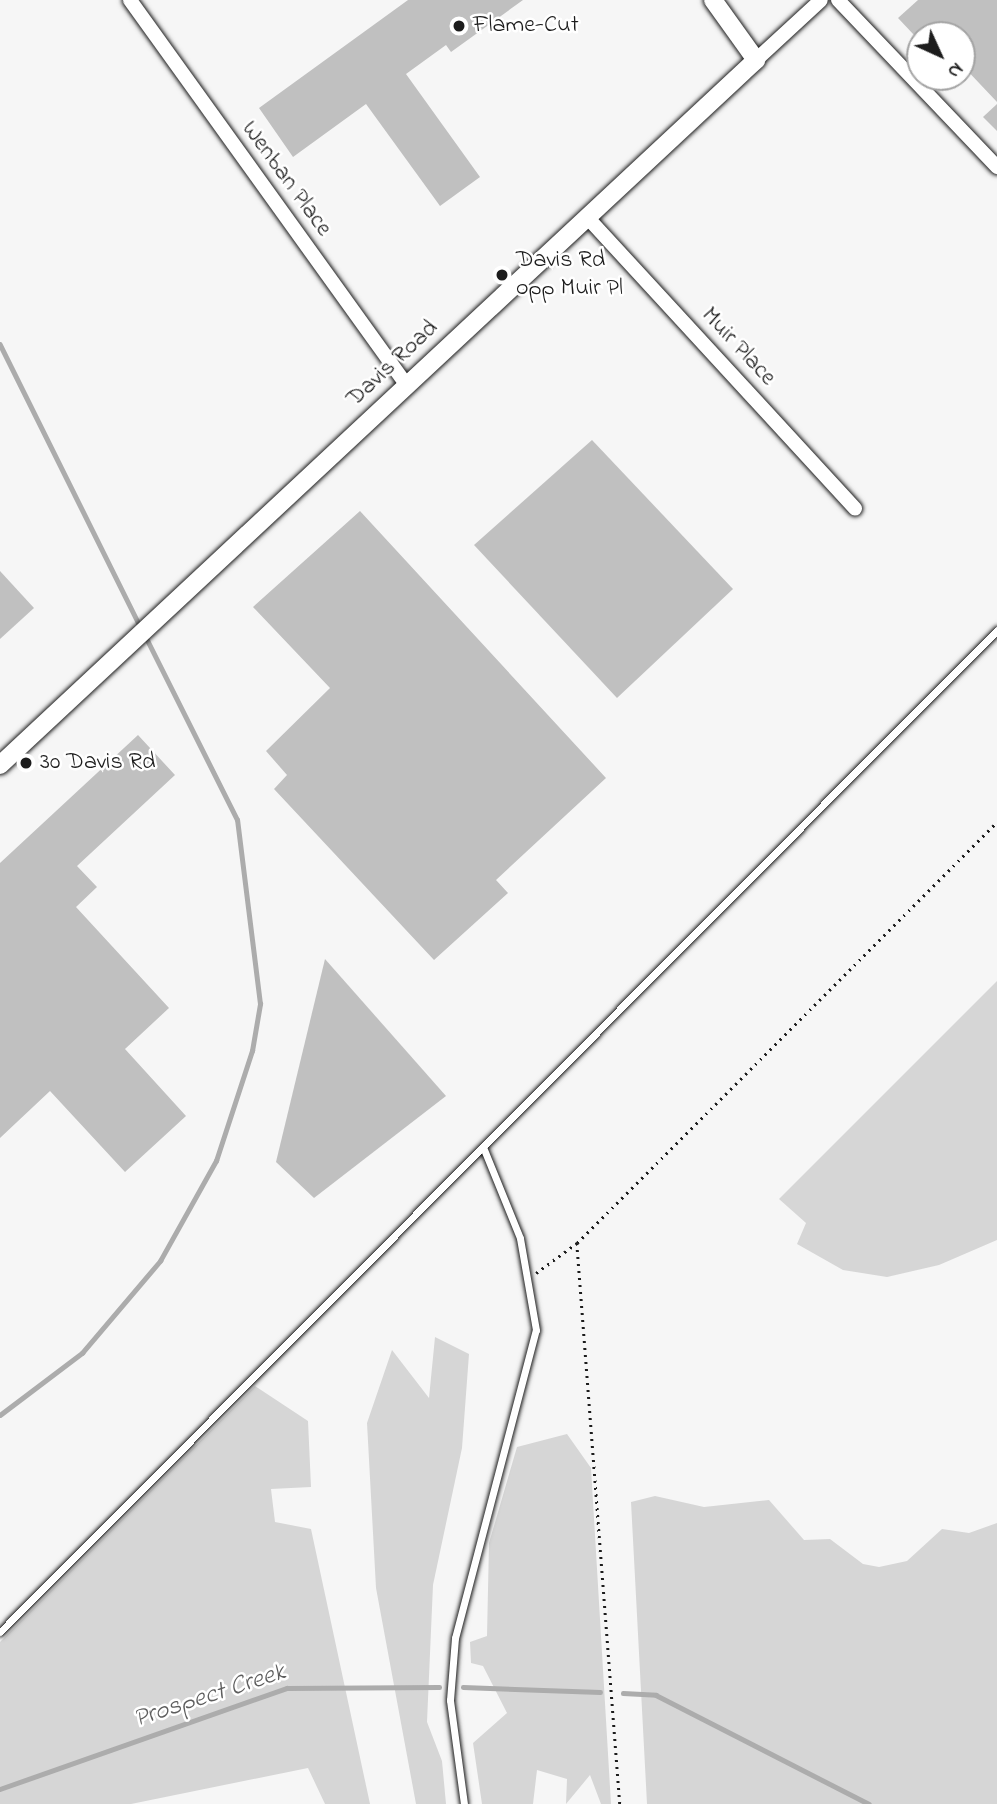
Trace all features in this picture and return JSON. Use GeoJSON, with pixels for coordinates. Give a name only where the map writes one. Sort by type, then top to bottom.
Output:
{"type":"FeatureCollection","features":[{"type":"Feature","properties":{"kind":"street","name":"Wenban Place"},"geometry":{"type":"LineString","coordinates":[[130,0],[406,384]]}},
{"type":"Feature","properties":{"kind":"street"},"geometry":{"type":"LineString","coordinates":[[713,0],[756,60]]}},
{"type":"Feature","properties":{"kind":"street","name":"Davis Road"},"geometry":{"type":"LineString","coordinates":[[0,765],[821,0]]}},
{"type":"Feature","properties":{"kind":"street"},"geometry":{"type":"LineString","coordinates":[[838,0],[997,167]]}},
{"type":"Feature","properties":{"kind":"street","name":"Muir Place"},"geometry":{"type":"LineString","coordinates":[[587,217],[855,508]]}},
{"type":"Feature","properties":{"kind":"lane"},"geometry":{"type":"LineString","coordinates":[[0,1632],[997,630]]}},
{"type":"Feature","properties":{"kind":"lane"},"geometry":{"type":"LineString","coordinates":[[464,1804],[450,1700],[454,1638],[536,1329],[531,1277],[483,1147]]}},
{"type":"Feature","properties":{"kind":"path"},"geometry":{"type":"LineString","coordinates":[[531,1277],[577,1243],[997,822]]}},
{"type":"Feature","properties":{"kind":"path"},"geometry":{"type":"LineString","coordinates":[[577,1243],[620,1804]]}},
{"type":"Feature","properties":{"kind":"shaded area"},"geometry":{"type":"Polygon","coordinates":[[[997,981],[997,1240],[939,1265],[887,1277],[843,1270],[797,1244],[806,1223],[779,1199],[997,981]]]}},
{"type":"Feature","properties":{"kind":"shaded area"},"geometry":{"type":"Polygon","coordinates":[[[435,1337],[469,1354],[462,1448],[433,1585],[427,1722],[442,1761],[446,1804],[416,1804],[376,1588],[367,1423],[392,1350],[429,1398],[435,1337]]]}},
{"type":"Feature","properties":{"kind":"shaded area"},"geometry":{"type":"Polygon","coordinates":[[[255,1386],[308,1421],[311,1487],[271,1489],[275,1522],[311,1529],[370,1804],[325,1804],[308,1768],[131,1804],[0,1804],[0,1642],[255,1386]]]}},
{"type":"Feature","properties":{"kind":"shaded area"},"geometry":{"type":"Polygon","coordinates":[[[567,1434],[591,1468],[611,1804],[601,1804],[590,1775],[566,1804],[567,1779],[537,1770],[533,1804],[482,1804],[473,1743],[507,1713],[483,1666],[471,1663],[470,1642],[487,1636],[489,1543],[517,1447],[567,1434]]]}},
{"type":"Feature","properties":{"kind":"shaded area"},"geometry":{"type":"Polygon","coordinates":[[[655,1496],[704,1507],[769,1500],[804,1540],[830,1539],[863,1564],[879,1567],[907,1561],[942,1529],[969,1533],[997,1523],[997,1804],[647,1804],[631,1502],[655,1496]]]}},
{"type":"Feature","properties":{"kind":"building"},"geometry":{"type":"Polygon","coordinates":[[[408,0],[523,0],[451,52],[446,45],[406,74],[480,177],[440,206],[366,104],[293,157],[259,108],[408,0]]]}},
{"type":"Feature","properties":{"kind":"building"},"geometry":{"type":"Polygon","coordinates":[[[918,0],[997,0],[997,102],[976,80],[976,21],[906,21],[906,26],[898,18],[918,0]]]}},
{"type":"Feature","properties":{"kind":"building"},"geometry":{"type":"Polygon","coordinates":[[[997,104],[997,131],[983,117],[997,104]]]}},
{"type":"Feature","properties":{"kind":"building"},"geometry":{"type":"Polygon","coordinates":[[[592,440],[733,589],[617,698],[474,545],[592,440]]]}},
{"type":"Feature","properties":{"kind":"building"},"geometry":{"type":"Polygon","coordinates":[[[360,511],[606,778],[496,880],[508,893],[434,960],[274,789],[287,775],[266,751],[330,688],[253,607],[360,511]]]}},
{"type":"Feature","properties":{"kind":"building"},"geometry":{"type":"Polygon","coordinates":[[[0,571],[34,608],[0,639],[0,571]]]}},
{"type":"Feature","properties":{"kind":"building"},"geometry":{"type":"Polygon","coordinates":[[[138,735],[175,775],[77,866],[97,887],[76,907],[169,1008],[125,1049],[186,1116],[125,1172],[50,1091],[0,1138],[0,863],[138,735]]]}},
{"type":"Feature","properties":{"kind":"building"},"geometry":{"type":"Polygon","coordinates":[[[325,959],[446,1096],[314,1198],[276,1162],[325,959]]]}},
{"type":"Feature","properties":{"kind":"waterway"},"geometry":{"type":"LineString","coordinates":[[0,344],[141,628]]}},
{"type":"Feature","properties":{"kind":"waterway"},"geometry":{"type":"LineString","coordinates":[[0,1415],[82,1353],[160,1261],[216,1161],[252,1051],[260,1004],[237,820],[145,636]]}},
{"type":"Feature","properties":{"kind":"waterway","name":"Prospect Creek"},"geometry":{"type":"LineString","coordinates":[[0,1789],[287,1688],[439,1687]]}},
{"type":"Feature","properties":{"kind":"waterway","name":"Prospect Creek"},"geometry":{"type":"LineString","coordinates":[[463,1687],[600,1692]]}},
{"type":"Feature","properties":{"kind":"waterway","name":"Prospect Creek"},"geometry":{"type":"LineString","coordinates":[[623,1693],[656,1695],[869,1804]]}},
{"type":"Feature","properties":{"kind":"place","name":"Flame-Cut"},"geometry":{"type":"Point","coordinates":[459,26]}},
{"type":"Feature","properties":{"kind":"place","name":"Davis Rd opp Muir Pl"},"geometry":{"type":"Point","coordinates":[502,275]}},
{"type":"Feature","properties":{"kind":"place","name":"30 Davis Rd"},"geometry":{"type":"Point","coordinates":[26,763]}}]}
